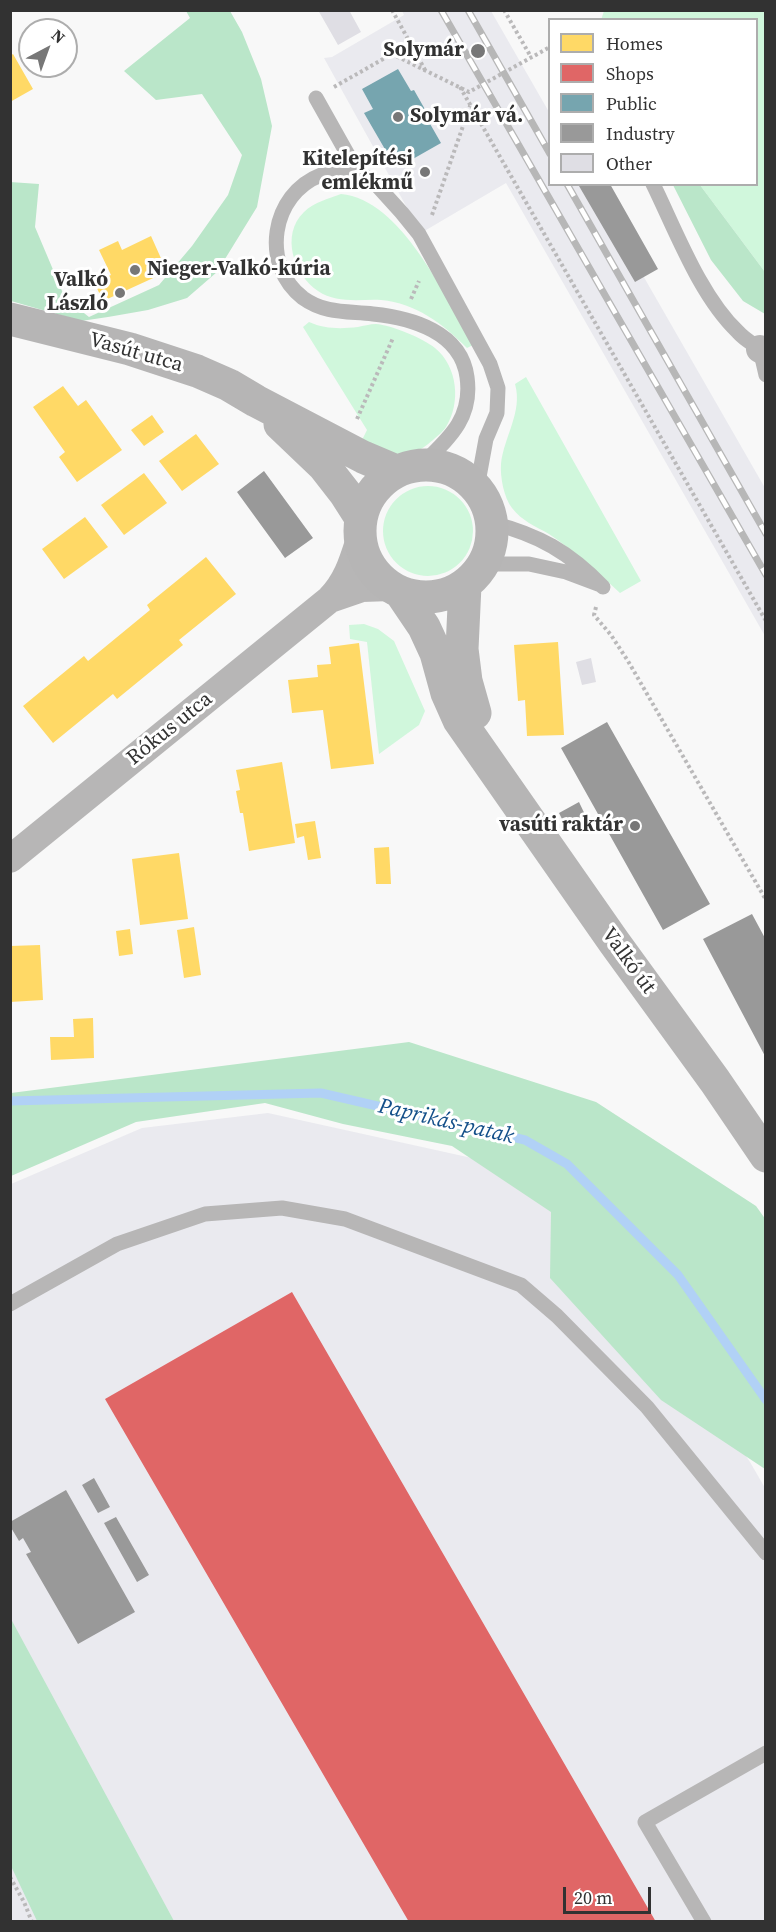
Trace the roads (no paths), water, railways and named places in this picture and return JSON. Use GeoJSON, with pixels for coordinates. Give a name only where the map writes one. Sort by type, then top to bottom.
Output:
{"type":"FeatureCollection","features":[{"type":"Feature","properties":{"kind":"street","name":"Vasút utca"},"geometry":{"type":"LineString","coordinates":[[10,320],[130,349],[197,371],[229,385],[256,402],[363,457],[409,468]]}},
{"type":"Feature","properties":{"kind":"street","name":"Vasút utca"},"geometry":{"type":"LineString","coordinates":[[256,402],[324,466],[345,493],[360,528]]}},
{"type":"Feature","properties":{"kind":"street"},"geometry":{"type":"LineString","coordinates":[[474,575],[451,593],[419,598],[396,590],[378,578],[366,560],[360,528],[372,492],[382,481],[409,468],[436,465],[465,477],[477,488],[488,506],[492,523],[491,544],[474,575],[462,649],[466,681],[491,767]]}},
{"type":"Feature","properties":{"kind":"street","name":"Rókus utca"},"geometry":{"type":"LineString","coordinates":[[10,859],[330,599],[350,569],[360,528]]}},
{"type":"Feature","properties":{"kind":"street","name":"Rókus utca"},"geometry":{"type":"LineString","coordinates":[[330,599],[362,588],[396,590]]}},
{"type":"Feature","properties":{"kind":"street","name":"Valkó út"},"geometry":{"type":"LineString","coordinates":[[396,590],[424,627],[436,653],[447,693],[459,720],[715,1081],[765,1156]]}},
{"type":"Feature","properties":{"kind":"lane"},"geometry":{"type":"LineString","coordinates":[[316,98],[357,171],[373,181],[423,241],[490,364],[498,388],[497,413],[486,439],[477,488]]}},
{"type":"Feature","properties":{"kind":"lane"},"geometry":{"type":"LineString","coordinates":[[357,171],[339,170],[321,175],[304,184],[291,197],[281,213],[276,230],[276,249],[280,267],[289,283],[302,297],[318,306],[336,312],[402,318],[427,327],[444,337],[458,351],[466,370],[469,390],[466,410],[457,428],[447,440],[409,468]]}},
{"type":"Feature","properties":{"kind":"lane"},"geometry":{"type":"LineString","coordinates":[[654,186],[697,274],[717,308],[738,333],[764,358]]}},
{"type":"Feature","properties":{"kind":"lane"},"geometry":{"type":"LineString","coordinates":[[474,575],[529,564],[566,572],[603,587],[583,567],[545,541],[519,530],[492,523]]}},
{"type":"Feature","properties":{"kind":"lane"},"geometry":{"type":"LineString","coordinates":[[10,1304],[117,1244],[205,1214],[282,1208],[345,1219],[521,1285],[557,1316],[647,1407],[765,1553]]}},
{"type":"Feature","properties":{"kind":"lane"},"geometry":{"type":"LineString","coordinates":[[704,1922],[645,1822],[765,1753]]}},
{"type":"Feature","properties":{"kind":"waterway","name":"Paprikás-patak"},"geometry":{"type":"LineString","coordinates":[[10,1101],[321,1093],[525,1140],[567,1164],[678,1275],[766,1400]]}},
{"type":"Feature","properties":{"kind":"railway"},"geometry":{"type":"LineString","coordinates":[[441,10],[766,575]]}},
{"type":"Feature","properties":{"kind":"railway"},"geometry":{"type":"LineString","coordinates":[[468,10],[548,150]]}},
{"type":"Feature","properties":{"kind":"railway"},"geometry":{"type":"LineString","coordinates":[[568,186],[766,534]]}},
{"type":"Feature","properties":{"kind":"place","name":"Solymár"},"geometry":{"type":"Point","coordinates":[478,51]}},
{"type":"Feature","properties":{"kind":"place","name":"Solymár vá."},"geometry":{"type":"Point","coordinates":[398,117]}},
{"type":"Feature","properties":{"kind":"place","name":"Kitelepítési emlékmű"},"geometry":{"type":"Point","coordinates":[425,172]}},
{"type":"Feature","properties":{"kind":"place","name":"Nieger-Valkó-kúria"},"geometry":{"type":"Point","coordinates":[135,270]}},
{"type":"Feature","properties":{"kind":"place","name":"Valkó László"},"geometry":{"type":"Point","coordinates":[120,293]}},
{"type":"Feature","properties":{"kind":"place","name":"vasúti raktár"},"geometry":{"type":"Point","coordinates":[635,826]}}]}
